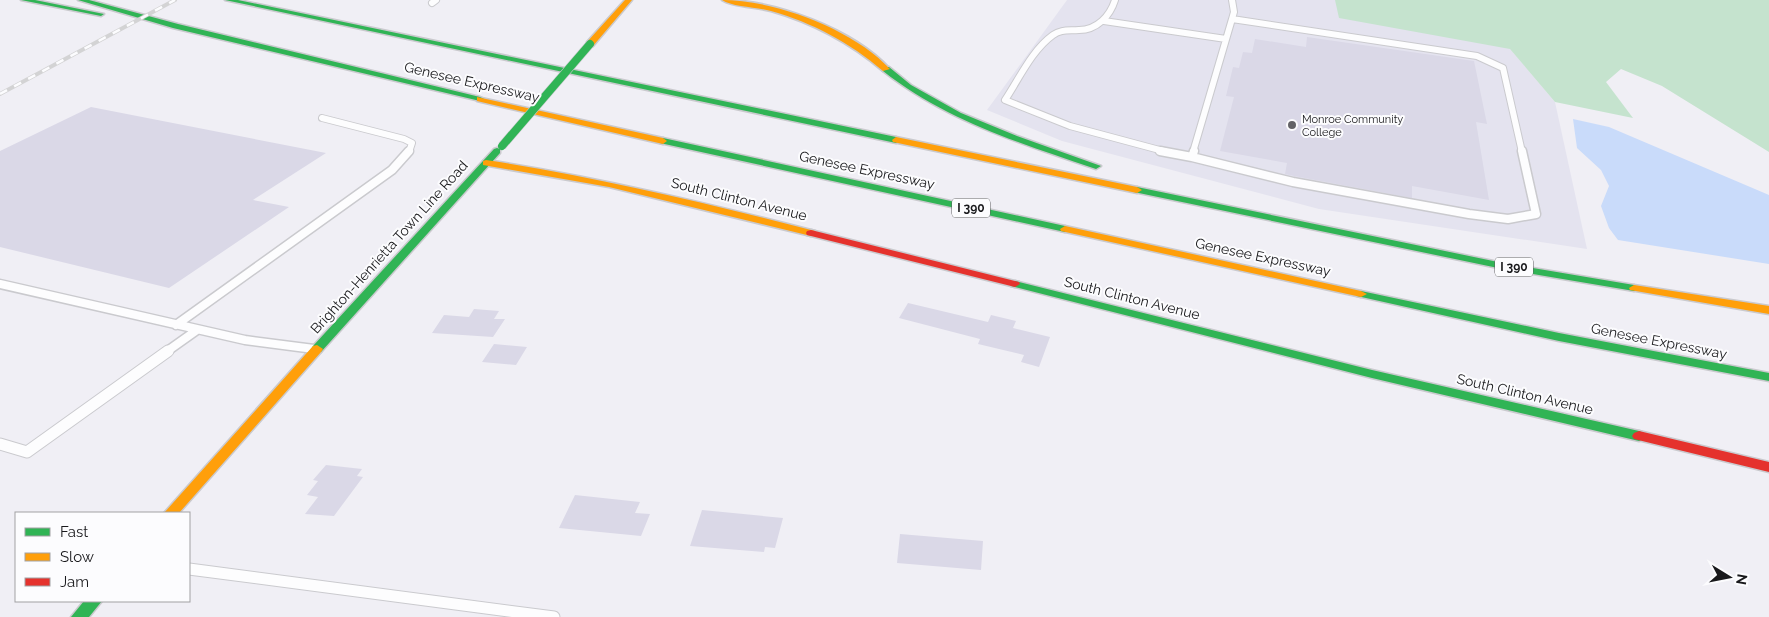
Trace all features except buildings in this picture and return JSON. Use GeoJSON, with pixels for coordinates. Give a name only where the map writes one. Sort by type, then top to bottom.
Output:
{"type":"FeatureCollection","features":[{"type":"Feature","properties":{"kind":"main road"},"geometry":{"type":"LineString","coordinates":[[24,0],[176,26]]}},
{"type":"Feature","properties":{"kind":"main road","name":"Genesee Expressway"},"geometry":{"type":"LineString","coordinates":[[80,0],[176,26],[523,110],[1559,338],[1769,377]]}},
{"type":"Feature","properties":{"kind":"main road","name":"Genesee Expressway"},"geometry":{"type":"LineString","coordinates":[[228,0],[1498,265],[1769,310]]}},
{"type":"Feature","properties":{"kind":"main road","name":"Brighton-Henrietta Town Line Road"},"geometry":{"type":"LineString","coordinates":[[172,512],[502,146],[629,0]]}},
{"type":"Feature","properties":{"kind":"main road"},"geometry":{"type":"LineString","coordinates":[[725,0],[789,12],[812,20],[835,31],[861,48],[900,81],[931,99],[994,130],[1111,170]]}},
{"type":"Feature","properties":{"kind":"main road","name":"South Clinton Avenue"},"geometry":{"type":"LineString","coordinates":[[486,163],[550,172],[700,205],[1362,371],[1769,467]]}},
{"type":"Feature","properties":{"kind":"main road"},"geometry":{"type":"LineString","coordinates":[[1129,176],[1277,218]]}},
{"type":"Feature","properties":{"kind":"main road"},"geometry":{"type":"LineString","coordinates":[[80,617],[93,602]]}},
{"type":"Feature","properties":{"kind":"lane"},"geometry":{"type":"LineString","coordinates":[[1115,0],[1112,12],[1104,21],[1086,30],[1060,31],[1046,40],[1006,100],[1070,126],[1152,149],[1293,182],[1469,214],[1508,219],[1536,214],[1503,68],[1477,56],[1232,19]]}},
{"type":"Feature","properties":{"kind":"lane"},"geometry":{"type":"LineString","coordinates":[[1192,157],[1234,12],[1232,0]]}},
{"type":"Feature","properties":{"kind":"lane"},"geometry":{"type":"LineString","coordinates":[[1104,21],[1226,39]]}},
{"type":"Feature","properties":{"kind":"lane"},"geometry":{"type":"LineString","coordinates":[[176,325],[392,170],[411,150],[412,143],[404,138],[322,118]]}},
{"type":"Feature","properties":{"kind":"lane"},"geometry":{"type":"LineString","coordinates":[[0,284],[245,340],[317,349]]}},
{"type":"Feature","properties":{"kind":"lane"},"geometry":{"type":"LineString","coordinates":[[0,444],[27,452],[197,330]]}},
{"type":"Feature","properties":{"kind":"lane"},"geometry":{"type":"LineString","coordinates":[[190,569],[554,617]]}},
{"type":"Feature","properties":{"kind":"shaded area","name":"Monroe Community College"},"geometry":{"type":"Polygon","coordinates":[[[1067,0],[1469,0],[1555,102],[1587,249],[1319,209],[1062,141],[987,110],[1067,0]]]}},
{"type":"Feature","properties":{"kind":"green space"},"geometry":{"type":"Polygon","coordinates":[[[1335,0],[1769,0],[1769,152],[1662,86],[1621,69],[1606,82],[1633,118],[1555,102],[1510,49],[1339,18],[1335,0]]]}},
{"type":"Feature","properties":{"kind":"water"},"geometry":{"type":"Polygon","coordinates":[[[1573,119],[1609,127],[1769,195],[1769,264],[1618,240],[1609,228],[1601,206],[1609,186],[1601,170],[1577,148],[1573,119]]]}},
{"type":"Feature","properties":{"kind":"railway"},"geometry":{"type":"LineString","coordinates":[[0,94],[175,0]]}},
{"type":"Feature","properties":{"kind":"traffic: fast"},"geometry":{"type":"LineString","coordinates":[[24,0],[101,14]]}},
{"type":"Feature","properties":{"kind":"traffic: fast"},"geometry":{"type":"LineString","coordinates":[[81,0],[176,26],[480,99]]}},
{"type":"Feature","properties":{"kind":"traffic: fast"},"geometry":{"type":"LineString","coordinates":[[228,0],[896,140]]}},
{"type":"Feature","properties":{"kind":"traffic: fast"},"geometry":{"type":"LineString","coordinates":[[502,146],[590,44]]}},
{"type":"Feature","properties":{"kind":"traffic: fast"},"geometry":{"type":"LineString","coordinates":[[886,69],[932,102],[958,115],[1014,138],[1096,166]]}},
{"type":"Feature","properties":{"kind":"traffic: fast"},"geometry":{"type":"LineString","coordinates":[[663,141],[1065,229]]}},
{"type":"Feature","properties":{"kind":"traffic: fast"},"geometry":{"type":"LineString","coordinates":[[317,349],[497,151]]}},
{"type":"Feature","properties":{"kind":"traffic: fast"},"geometry":{"type":"LineString","coordinates":[[1137,190],[1498,265],[1634,288]]}},
{"type":"Feature","properties":{"kind":"traffic: fast"},"geometry":{"type":"LineString","coordinates":[[1015,284],[1372,374],[1639,436]]}},
{"type":"Feature","properties":{"kind":"traffic: fast"},"geometry":{"type":"LineString","coordinates":[[1361,294],[1559,337],[1769,377]]}},
{"type":"Feature","properties":{"kind":"traffic: fast"},"geometry":{"type":"LineString","coordinates":[[79,617],[93,602]]}},
{"type":"Feature","properties":{"kind":"traffic: slow"},"geometry":{"type":"LineString","coordinates":[[590,44],[629,0]]}},
{"type":"Feature","properties":{"kind":"traffic: slow"},"geometry":{"type":"LineString","coordinates":[[725,0],[769,9],[811,22],[850,42],[886,69]]}},
{"type":"Feature","properties":{"kind":"traffic: slow"},"geometry":{"type":"LineString","coordinates":[[480,99],[663,141]]}},
{"type":"Feature","properties":{"kind":"traffic: slow"},"geometry":{"type":"LineString","coordinates":[[896,140],[1137,190]]}},
{"type":"Feature","properties":{"kind":"traffic: slow"},"geometry":{"type":"LineString","coordinates":[[486,163],[568,176],[690,203],[811,233]]}},
{"type":"Feature","properties":{"kind":"traffic: slow"},"geometry":{"type":"LineString","coordinates":[[1065,229],[1361,294]]}},
{"type":"Feature","properties":{"kind":"traffic: slow"},"geometry":{"type":"LineString","coordinates":[[1634,288],[1769,310]]}},
{"type":"Feature","properties":{"kind":"traffic: slow"},"geometry":{"type":"LineString","coordinates":[[172,512],[317,349]]}},
{"type":"Feature","properties":{"kind":"traffic: jam"},"geometry":{"type":"LineString","coordinates":[[811,233],[1015,284]]}},
{"type":"Feature","properties":{"kind":"traffic: jam"},"geometry":{"type":"LineString","coordinates":[[1639,436],[1769,467]]}},
{"type":"Feature","properties":{"kind":"place","name":"Monroe Community College"},"geometry":{"type":"Point","coordinates":[1292,125]}}]}
